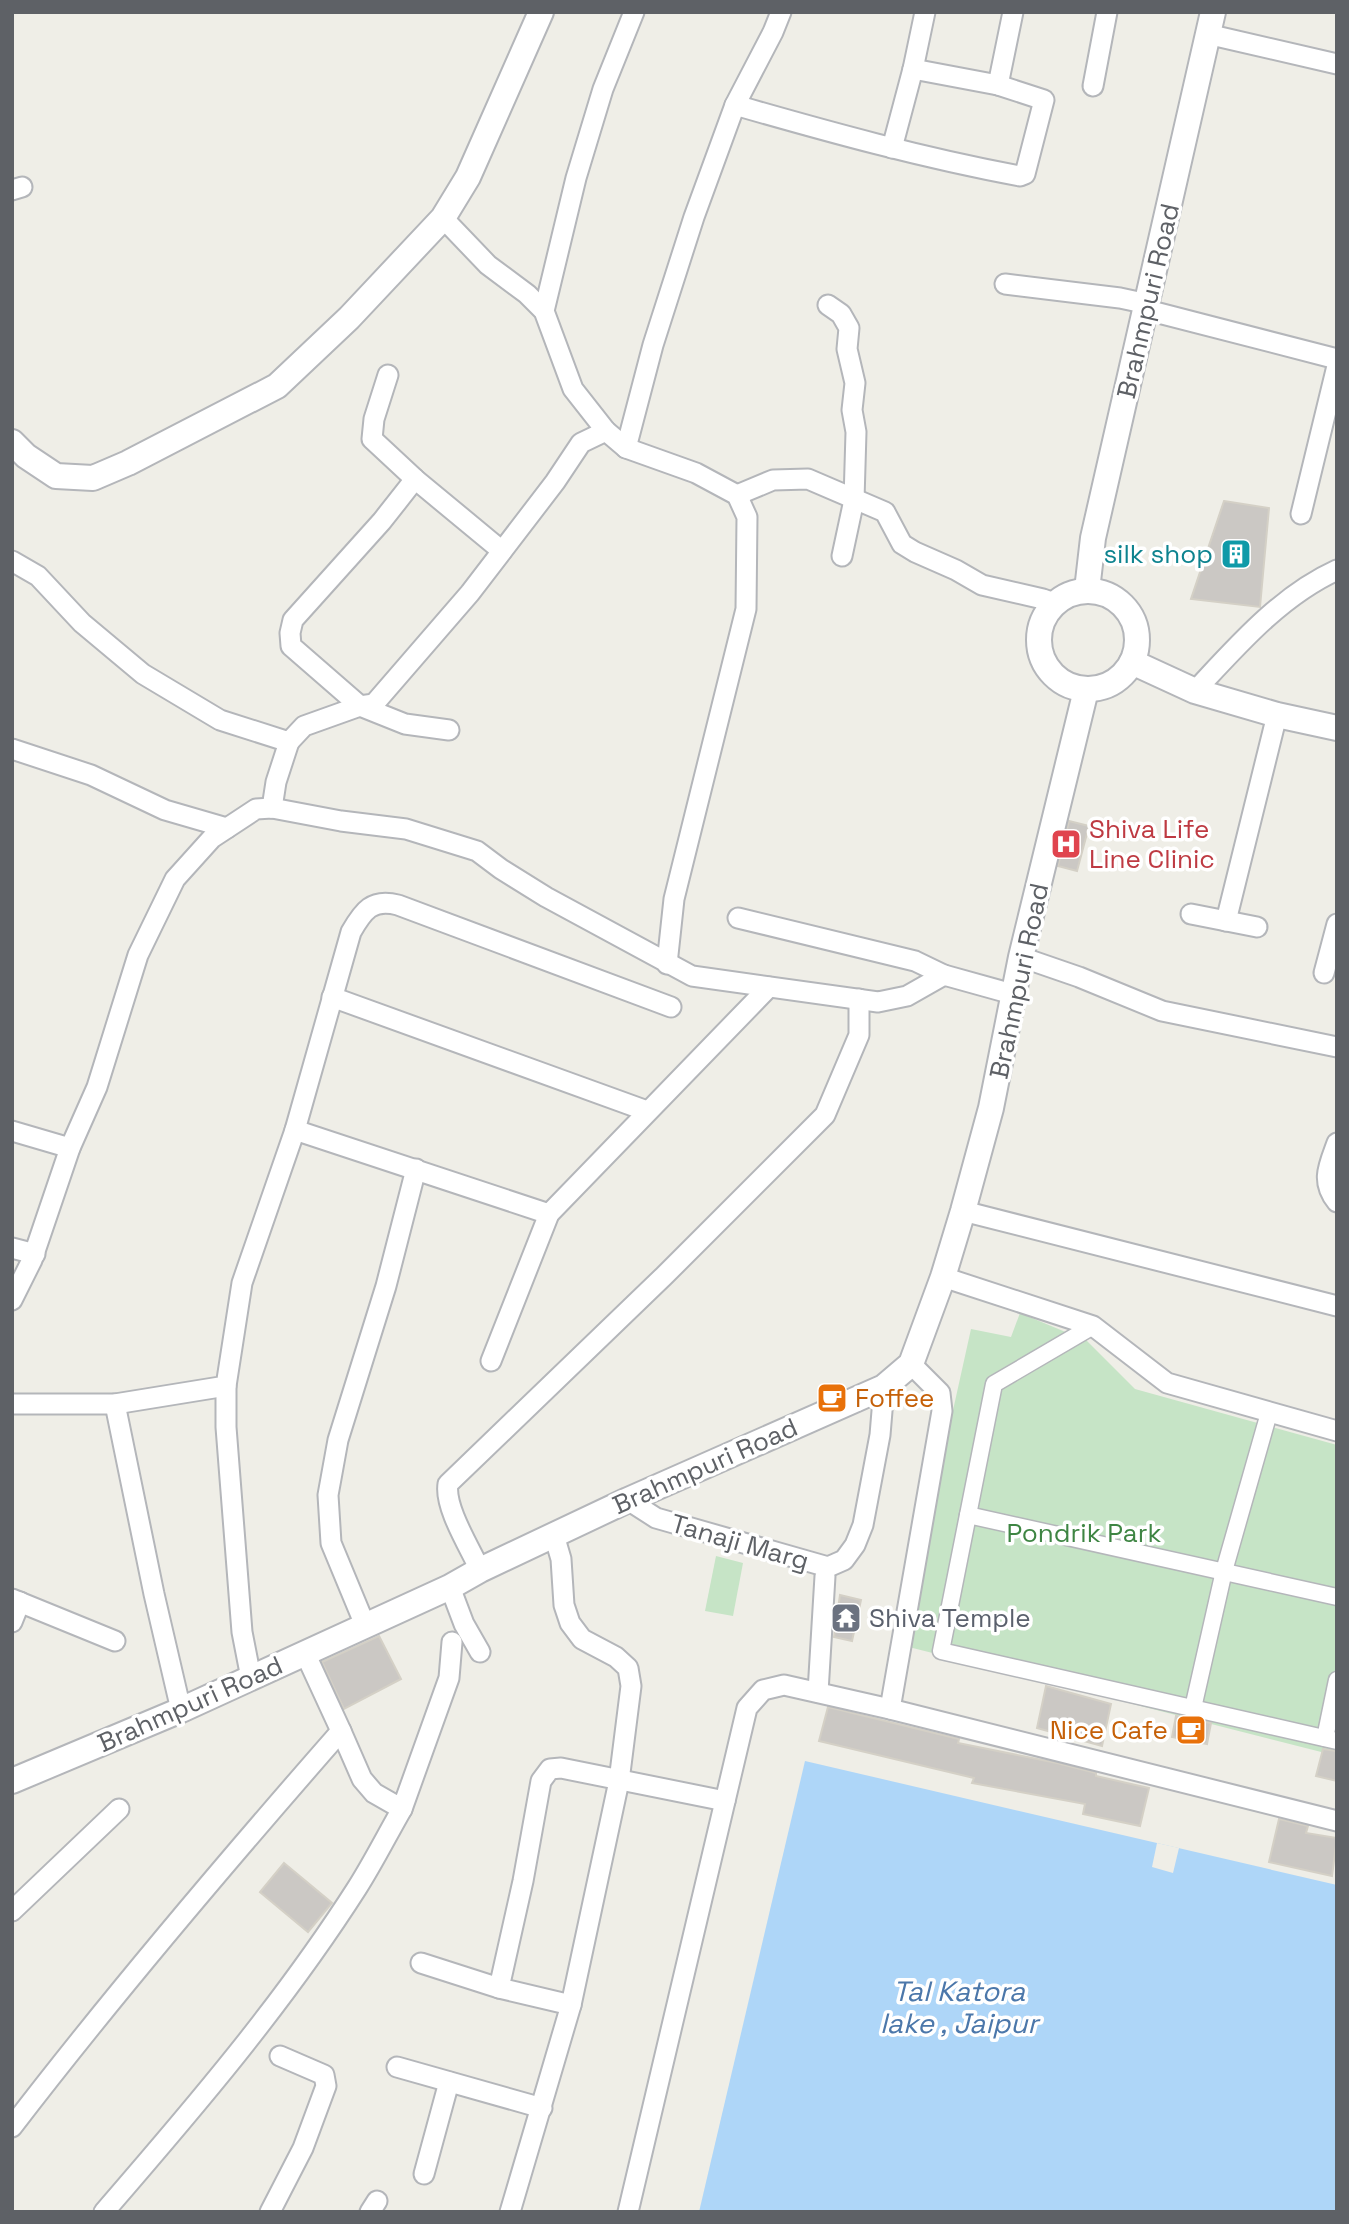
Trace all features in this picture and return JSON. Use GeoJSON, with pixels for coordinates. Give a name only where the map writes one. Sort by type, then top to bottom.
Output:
{"type":"FeatureCollection","features":[{"type":"Feature","properties":{"kind":"street"},"geometry":{"type":"LineString","coordinates":[[12,442],[26,456],[56,476],[93,478],[128,463],[277,386],[349,318],[443,218],[468,177],[541,12]]}},
{"type":"Feature","properties":{"kind":"street"},"geometry":{"type":"LineString","coordinates":[[544,312],[576,178],[599,101],[634,12]]}},
{"type":"Feature","properties":{"kind":"street"},"geometry":{"type":"LineString","coordinates":[[626,448],[653,345],[694,217],[734,105],[773,32],[780,12]]}},
{"type":"Feature","properties":{"kind":"street"},"geometry":{"type":"LineString","coordinates":[[892,148],[925,12]]}},
{"type":"Feature","properties":{"kind":"street"},"geometry":{"type":"LineString","coordinates":[[998,85],[1013,12]]}},
{"type":"Feature","properties":{"kind":"street"},"geometry":{"type":"LineString","coordinates":[[1093,86],[1107,12]]}},
{"type":"Feature","properties":{"kind":"street"},"geometry":{"type":"LineString","coordinates":[[1210,23],[1337,64]]}},
{"type":"Feature","properties":{"kind":"street","name":"Brahmpuri Road"},"geometry":{"type":"LineString","coordinates":[[1087,590],[1093,538],[1210,23]]}},
{"type":"Feature","properties":{"kind":"street"},"geometry":{"type":"LineString","coordinates":[[734,105],[892,148],[1020,176],[1025,174],[1044,100],[998,85],[913,69]]}},
{"type":"Feature","properties":{"kind":"street"},"geometry":{"type":"LineString","coordinates":[[443,218],[488,265],[527,294],[544,312],[573,389],[606,431],[626,448],[696,473],[737,495],[747,517],[746,609],[674,899],[667,964]]}},
{"type":"Feature","properties":{"kind":"street"},"geometry":{"type":"LineString","coordinates":[[1005,284],[1120,298],[1337,359]]}},
{"type":"Feature","properties":{"kind":"street"},"geometry":{"type":"LineString","coordinates":[[828,305],[841,314],[849,328],[847,349],[855,383],[852,410],[856,432],[854,499],[842,556]]}},
{"type":"Feature","properties":{"kind":"street"},"geometry":{"type":"LineString","coordinates":[[1301,513],[1337,366]]}},
{"type":"Feature","properties":{"kind":"street"},"geometry":{"type":"LineString","coordinates":[[388,375],[373,419],[372,439],[415,479],[502,551]]}},
{"type":"Feature","properties":{"kind":"street"},"geometry":{"type":"LineString","coordinates":[[272,808],[276,782],[289,742],[304,726],[360,706],[374,704],[470,593],[555,482],[581,443],[606,431]]}},
{"type":"Feature","properties":{"kind":"street"},"geometry":{"type":"LineString","coordinates":[[415,479],[382,521],[293,620],[291,646],[360,706],[405,724],[449,730]]}},
{"type":"Feature","properties":{"kind":"street"},"geometry":{"type":"LineString","coordinates":[[737,495],[773,480],[808,479],[885,512],[902,544],[915,552],[982,585],[1054,603]]}},
{"type":"Feature","properties":{"kind":"street"},"geometry":{"type":"LineString","coordinates":[[12,561],[38,576],[82,623],[143,674],[220,720],[289,742]]}},
{"type":"Feature","properties":{"kind":"street"},"geometry":{"type":"LineString","coordinates":[[1195,691],[1255,627],[1316,580],[1337,570]]}},
{"type":"Feature","properties":{"kind":"street"},"geometry":{"type":"LineString","coordinates":[[1087,590],[1104,593],[1119,601],[1130,614],[1136,629],[1137,646],[1132,662],[1124,674],[1113,683],[1086,690],[1067,685],[1051,674],[1040,657],[1038,638],[1042,619],[1054,603],[1064,596],[1087,590]]}},
{"type":"Feature","properties":{"kind":"street"},"geometry":{"type":"LineString","coordinates":[[1132,662],[1195,691],[1277,715],[1337,728]]}},
{"type":"Feature","properties":{"kind":"street","name":"Brahmpuri Road"},"geometry":{"type":"LineString","coordinates":[[12,1781],[181,1710],[450,1587],[628,1500],[884,1387],[911,1364],[943,1277],[991,1108],[1016,995],[1021,957],[1086,690]]}},
{"type":"Feature","properties":{"kind":"street"},"geometry":{"type":"LineString","coordinates":[[1226,921],[1277,715]]}},
{"type":"Feature","properties":{"kind":"street"},"geometry":{"type":"LineString","coordinates":[[12,748],[91,775],[165,810],[227,828]]}},
{"type":"Feature","properties":{"kind":"street"},"geometry":{"type":"LineString","coordinates":[[12,1300],[35,1254],[70,1149],[97,1087],[138,955],[164,901],[175,879],[212,838],[256,809],[272,808],[406,830],[477,851],[546,897],[692,976],[878,1002],[907,996],[944,975]]}},
{"type":"Feature","properties":{"kind":"street"},"geometry":{"type":"LineString","coordinates":[[251,1678],[242,1632],[226,1427],[226,1387],[242,1283],[295,1130],[351,932],[363,911],[385,902],[671,1007]]}},
{"type":"Feature","properties":{"kind":"street"},"geometry":{"type":"LineString","coordinates":[[1191,914],[1257,927]]}},
{"type":"Feature","properties":{"kind":"street"},"geometry":{"type":"LineString","coordinates":[[738,918],[915,961],[944,975],[1016,995]]}},
{"type":"Feature","properties":{"kind":"street"},"geometry":{"type":"LineString","coordinates":[[1325,973],[1337,924]]}},
{"type":"Feature","properties":{"kind":"street"},"geometry":{"type":"LineString","coordinates":[[1021,957],[1162,1011],[1337,1047]]}},
{"type":"Feature","properties":{"kind":"street"},"geometry":{"type":"LineString","coordinates":[[491,1361],[549,1214],[769,987]]}},
{"type":"Feature","properties":{"kind":"street"},"geometry":{"type":"LineString","coordinates":[[332,997],[647,1111]]}},
{"type":"Feature","properties":{"kind":"street"},"geometry":{"type":"LineString","coordinates":[[480,1570],[446,1493],[448,1484],[664,1276],[825,1115],[859,1035],[859,999]]}},
{"type":"Feature","properties":{"kind":"street"},"geometry":{"type":"LineString","coordinates":[[295,1130],[549,1214]]}},
{"type":"Feature","properties":{"kind":"street"},"geometry":{"type":"LineString","coordinates":[[12,1131],[70,1149]]}},
{"type":"Feature","properties":{"kind":"street"},"geometry":{"type":"LineString","coordinates":[[1337,1143],[1326,1175],[1329,1192],[1337,1202]]}},
{"type":"Feature","properties":{"kind":"street"},"geometry":{"type":"LineString","coordinates":[[365,1625],[331,1543],[328,1495],[338,1440],[386,1286],[416,1169]]}},
{"type":"Feature","properties":{"kind":"street"},"geometry":{"type":"LineString","coordinates":[[963,1211],[1337,1306]]}},
{"type":"Feature","properties":{"kind":"street"},"geometry":{"type":"LineString","coordinates":[[12,1248],[35,1254]]}},
{"type":"Feature","properties":{"kind":"street"},"geometry":{"type":"LineString","coordinates":[[943,1277],[1093,1326],[1167,1383],[1337,1431]]}},
{"type":"Feature","properties":{"kind":"street"},"geometry":{"type":"LineString","coordinates":[[1093,1326],[994,1384],[941,1651],[1331,1739],[1337,1680]]}},
{"type":"Feature","properties":{"kind":"street"},"geometry":{"type":"LineString","coordinates":[[890,1709],[942,1411],[940,1393],[911,1364]]}},
{"type":"Feature","properties":{"kind":"street"},"geometry":{"type":"LineString","coordinates":[[12,1404],[115,1404],[226,1387]]}},
{"type":"Feature","properties":{"kind":"street","name":"Tanaji Marg"},"geometry":{"type":"LineString","coordinates":[[628,1500],[656,1518],[828,1567],[836,1564],[844,1560],[855,1545],[863,1525],[880,1435],[884,1387]]}},
{"type":"Feature","properties":{"kind":"street"},"geometry":{"type":"LineString","coordinates":[[115,1404],[181,1710]]}},
{"type":"Feature","properties":{"kind":"street"},"geometry":{"type":"LineString","coordinates":[[1193,1708],[1224,1572],[1269,1413]]}},
{"type":"Feature","properties":{"kind":"street"},"geometry":{"type":"LineString","coordinates":[[968,1515],[1337,1597]]}},
{"type":"Feature","properties":{"kind":"street"},"geometry":{"type":"LineString","coordinates":[[510,2212],[571,2005],[619,1781],[631,1686],[628,1668],[616,1657],[582,1639],[570,1623],[564,1605],[561,1559],[554,1535]]}},
{"type":"Feature","properties":{"kind":"street"},"geometry":{"type":"LineString","coordinates":[[818,1692],[825,1576]]}},
{"type":"Feature","properties":{"kind":"street"},"geometry":{"type":"LineString","coordinates":[[450,1587],[464,1624],[480,1652]]}},
{"type":"Feature","properties":{"kind":"street"},"geometry":{"type":"LineString","coordinates":[[12,1622],[16,1601],[115,1640]]}},
{"type":"Feature","properties":{"kind":"street"},"geometry":{"type":"LineString","coordinates":[[104,2212],[211,2088],[270,2014],[358,1887],[402,1809],[449,1678],[452,1642]]}},
{"type":"Feature","properties":{"kind":"street"},"geometry":{"type":"LineString","coordinates":[[305,1653],[362,1779],[374,1793],[402,1809]]}},
{"type":"Feature","properties":{"kind":"street"},"geometry":{"type":"LineString","coordinates":[[628,2212],[747,1707],[763,1690],[784,1685],[818,1692],[1337,1821]]}},
{"type":"Feature","properties":{"kind":"street"},"geometry":{"type":"LineString","coordinates":[[12,2127],[199,1893],[341,1731]]}},
{"type":"Feature","properties":{"kind":"street"},"geometry":{"type":"LineString","coordinates":[[499,1988],[523,1881],[541,1781],[550,1769],[561,1768],[725,1801]]}},
{"type":"Feature","properties":{"kind":"street"},"geometry":{"type":"LineString","coordinates":[[12,1911],[119,1809]]}},
{"type":"Feature","properties":{"kind":"street"},"geometry":{"type":"LineString","coordinates":[[421,1963],[499,1988],[571,2005]]}},
{"type":"Feature","properties":{"kind":"street"},"geometry":{"type":"LineString","coordinates":[[270,2212],[303,2148],[326,2086],[324,2075],[280,2056]]}},
{"type":"Feature","properties":{"kind":"street"},"geometry":{"type":"LineString","coordinates":[[397,2067],[542,2108]]}},
{"type":"Feature","properties":{"kind":"street"},"geometry":{"type":"LineString","coordinates":[[424,2174],[449,2082]]}},
{"type":"Feature","properties":{"kind":"green space","name":"Pondrik Park"},"geometry":{"type":"Polygon","coordinates":[[[1020,1313],[1087,1341],[1135,1389],[1337,1445],[1337,1756],[901,1645],[971,1329],[1011,1337],[1020,1313]]]}},
{"type":"Feature","properties":{"kind":"green space"},"geometry":{"type":"Polygon","coordinates":[[[716,1556],[743,1563],[733,1616],[705,1611],[716,1556]]]}},
{"type":"Feature","properties":{"kind":"water","name":"Tal Katora lake , Jaipur"},"geometry":{"type":"Polygon","coordinates":[[[805,1761],[1337,1885],[1337,2212],[699,2212],[805,1761]]]}},
{"type":"Feature","properties":{"kind":"pier"},"geometry":{"type":"Polygon","coordinates":[[[1157,1843],[1179,1848],[1173,1873],[1152,1867],[1157,1843]]]}},
{"type":"Feature","properties":{"kind":"building","name":"silk shop"},"geometry":{"type":"Polygon","coordinates":[[[1224,501],[1269,508],[1260,607],[1191,599],[1224,501]]]}},
{"type":"Feature","properties":{"kind":"building"},"geometry":{"type":"Polygon","coordinates":[[[1069,821],[1089,826],[1077,871],[1058,866],[1069,821]]]}},
{"type":"Feature","properties":{"kind":"building","name":"Shiva Temple"},"geometry":{"type":"Polygon","coordinates":[[[840,1595],[861,1600],[852,1641],[834,1637],[840,1595]]]}},
{"type":"Feature","properties":{"kind":"building"},"geometry":{"type":"Polygon","coordinates":[[[379,1636],[401,1679],[344,1709],[322,1662],[379,1636]]]}},
{"type":"Feature","properties":{"kind":"building"},"geometry":{"type":"Polygon","coordinates":[[[1046,1686],[1111,1704],[1102,1746],[1037,1728],[1046,1686]]]}},
{"type":"Feature","properties":{"kind":"building"},"geometry":{"type":"Polygon","coordinates":[[[828,1707],[959,1739],[958,1743],[1057,1763],[1096,1773],[1096,1776],[1149,1788],[1140,1826],[1083,1814],[1085,1804],[972,1783],[974,1778],[819,1741],[828,1707]]]}},
{"type":"Feature","properties":{"kind":"building","name":"Nice Cafe"},"geometry":{"type":"Polygon","coordinates":[[[1176,1716],[1211,1723],[1207,1744],[1172,1737],[1176,1716]]]}},
{"type":"Feature","properties":{"kind":"building"},"geometry":{"type":"Polygon","coordinates":[[[1323,1749],[1337,1751],[1337,1781],[1316,1776],[1323,1749]]]}},
{"type":"Feature","properties":{"kind":"building"},"geometry":{"type":"Polygon","coordinates":[[[1279,1819],[1308,1826],[1306,1833],[1337,1838],[1332,1876],[1269,1862],[1279,1819]]]}},
{"type":"Feature","properties":{"kind":"building"},"geometry":{"type":"Polygon","coordinates":[[[284,1863],[332,1903],[308,1932],[260,1892],[284,1863]]]}},
{"type":"Feature","properties":{"kind":"place","name":"silk shop"},"geometry":{"type":"Point","coordinates":[1236,554]}},
{"type":"Feature","properties":{"kind":"place","name":"Shiva Life Line Clinic"},"geometry":{"type":"Point","coordinates":[1066,844]}},
{"type":"Feature","properties":{"kind":"place","name":"Foffee"},"geometry":{"type":"Point","coordinates":[832,1398]}},
{"type":"Feature","properties":{"kind":"place","name":"Shiva Temple"},"geometry":{"type":"Point","coordinates":[846,1618]}},
{"type":"Feature","properties":{"kind":"place","name":"Nice Cafe"},"geometry":{"type":"Point","coordinates":[1191,1730]}}]}
